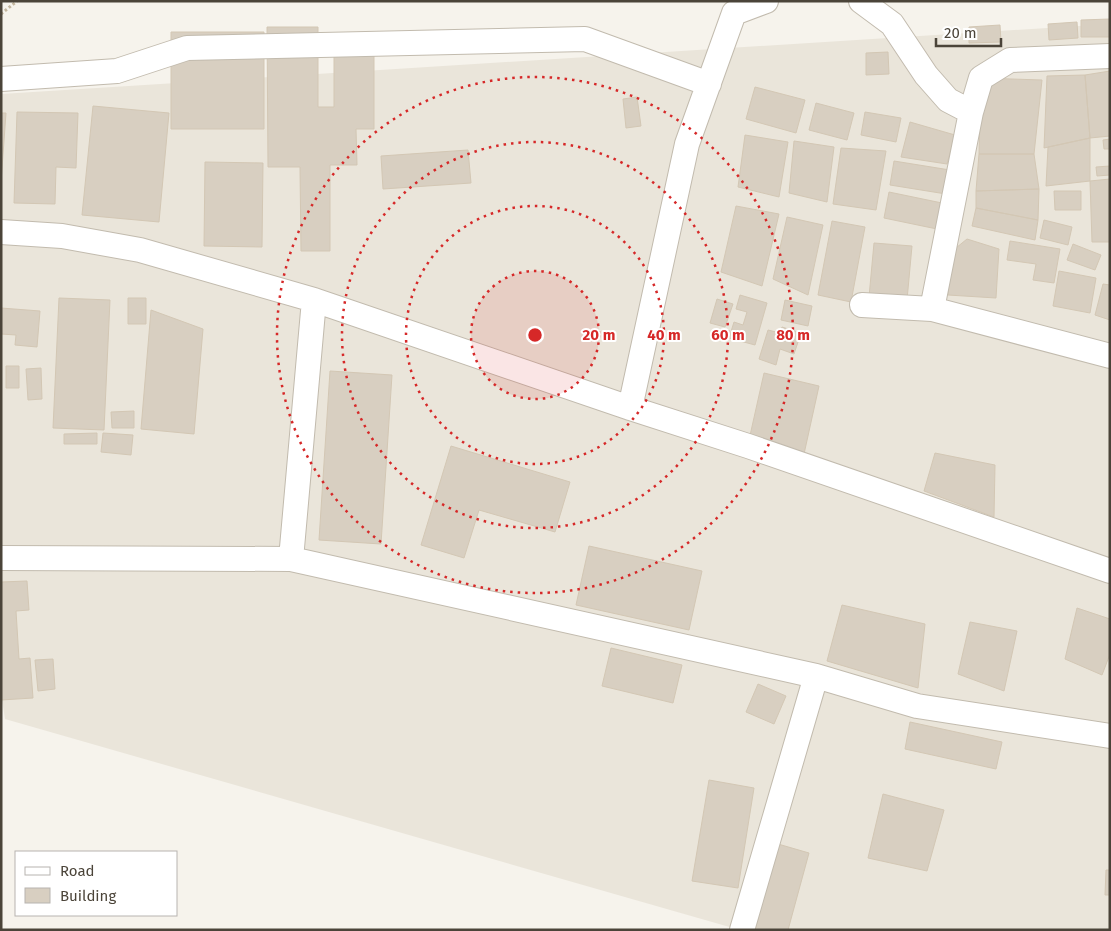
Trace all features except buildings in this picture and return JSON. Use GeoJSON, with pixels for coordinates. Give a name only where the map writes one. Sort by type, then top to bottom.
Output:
{"type":"FeatureCollection","features":[{"type":"Feature","properties":{"kind":"street"},"geometry":{"type":"LineString","coordinates":[[630,408],[687,144],[734,13],[766,1]]}},
{"type":"Feature","properties":{"kind":"street"},"geometry":{"type":"LineString","coordinates":[[861,1],[892,24],[926,76],[948,100],[971,112]]}},
{"type":"Feature","properties":{"kind":"street"},"geometry":{"type":"LineString","coordinates":[[1,79],[117,71],[187,48],[585,40],[709,84]]}},
{"type":"Feature","properties":{"kind":"street"},"geometry":{"type":"LineString","coordinates":[[932,309],[971,112],[981,78],[1010,60],[1110,56]]}},
{"type":"Feature","properties":{"kind":"street"},"geometry":{"type":"LineString","coordinates":[[1,232],[62,236],[140,250],[314,300],[630,408],[748,446],[1110,571]]}},
{"type":"Feature","properties":{"kind":"street"},"geometry":{"type":"LineString","coordinates":[[291,559],[314,300]]}},
{"type":"Feature","properties":{"kind":"street"},"geometry":{"type":"LineString","coordinates":[[862,305],[932,309],[1110,356]]}},
{"type":"Feature","properties":{"kind":"street"},"geometry":{"type":"LineString","coordinates":[[1,558],[291,559],[816,676],[917,706],[1110,736]]}},
{"type":"Feature","properties":{"kind":"street"},"geometry":{"type":"LineString","coordinates":[[742,930],[816,676]]}},
{"type":"Feature","properties":{"kind":"path"},"geometry":{"type":"LineString","coordinates":[[1,14],[17,1]]}},
{"type":"Feature","properties":{"kind":"shaded area"},"geometry":{"type":"Polygon","coordinates":[[[1110,24],[1110,930],[740,930],[5,719],[1,693],[1,94],[1110,24]]]}}]}
